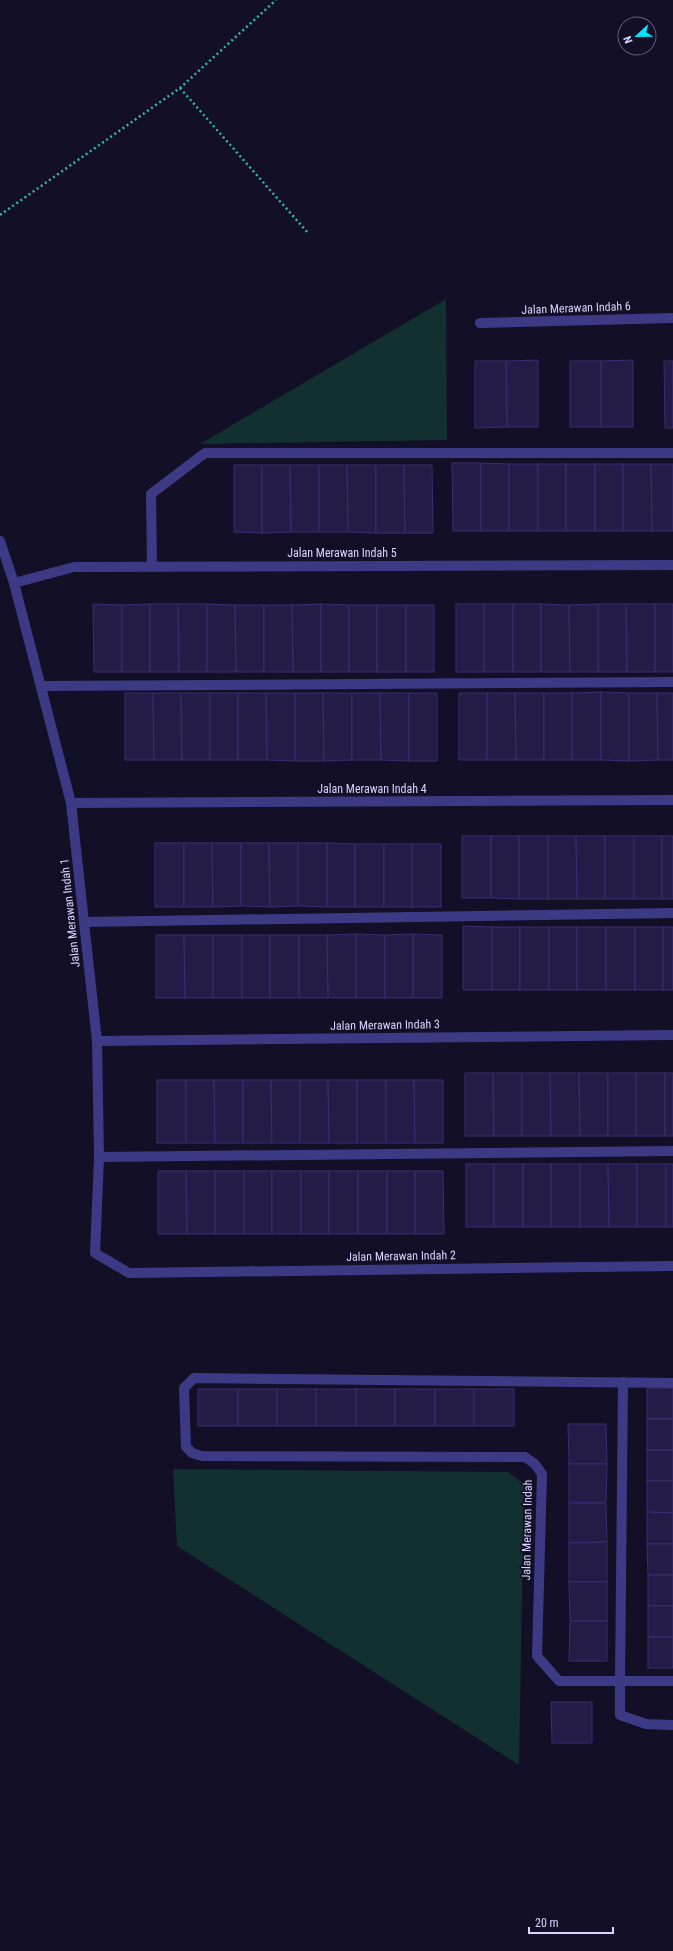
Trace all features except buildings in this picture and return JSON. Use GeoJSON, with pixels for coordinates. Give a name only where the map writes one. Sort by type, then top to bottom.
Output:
{"type":"FeatureCollection","features":[{"type":"Feature","properties":{"kind":"street","name":"Jalan Merawan Indah 6"},"geometry":{"type":"LineString","coordinates":[[480,323],[673,318]]}},
{"type":"Feature","properties":{"kind":"street"},"geometry":{"type":"LineString","coordinates":[[152,567],[151,494],[205,453],[673,453]]}},
{"type":"Feature","properties":{"kind":"street","name":"Jalan Merawan Indah 1"},"geometry":{"type":"LineString","coordinates":[[0,541],[14,583],[71,803],[97,1041],[99,1156],[95,1253],[128,1273]]}},
{"type":"Feature","properties":{"kind":"street","name":"Jalan Merawan Indah 5"},"geometry":{"type":"LineString","coordinates":[[14,583],[74,567],[673,565]]}},
{"type":"Feature","properties":{"kind":"street"},"geometry":{"type":"LineString","coordinates":[[41,686],[673,682]]}},
{"type":"Feature","properties":{"kind":"street","name":"Jalan Merawan Indah 4"},"geometry":{"type":"LineString","coordinates":[[71,803],[673,800]]}},
{"type":"Feature","properties":{"kind":"street"},"geometry":{"type":"LineString","coordinates":[[84,922],[673,912]]}},
{"type":"Feature","properties":{"kind":"street","name":"Jalan Merawan Indah 3"},"geometry":{"type":"LineString","coordinates":[[97,1041],[673,1035]]}},
{"type":"Feature","properties":{"kind":"street"},"geometry":{"type":"LineString","coordinates":[[99,1156],[673,1152]]}},
{"type":"Feature","properties":{"kind":"street","name":"Jalan Merawan Indah 2"},"geometry":{"type":"LineString","coordinates":[[128,1273],[673,1266]]}},
{"type":"Feature","properties":{"kind":"street","name":"Jalan Merawan Indah"},"geometry":{"type":"LineString","coordinates":[[623,1382],[194,1378],[184,1388],[186,1447],[192,1453],[202,1456],[525,1457],[535,1464],[542,1474],[537,1656],[559,1681],[673,1681]]}},
{"type":"Feature","properties":{"kind":"street"},"geometry":{"type":"LineString","coordinates":[[673,1383],[623,1382],[620,1681],[620,1715],[646,1724],[673,1725]]}},
{"type":"Feature","properties":{"kind":"path"},"geometry":{"type":"LineString","coordinates":[[0,215],[180,88],[276,0]]}},
{"type":"Feature","properties":{"kind":"path"},"geometry":{"type":"LineString","coordinates":[[180,88],[308,233]]}},
{"type":"Feature","properties":{"kind":"green space"},"geometry":{"type":"Polygon","coordinates":[[[446,299],[447,440],[200,444],[446,299]]]}},
{"type":"Feature","properties":{"kind":"green space"},"geometry":{"type":"Polygon","coordinates":[[[173,1469],[508,1472],[524,1484],[519,1765],[177,1546],[173,1469]]]}}]}
